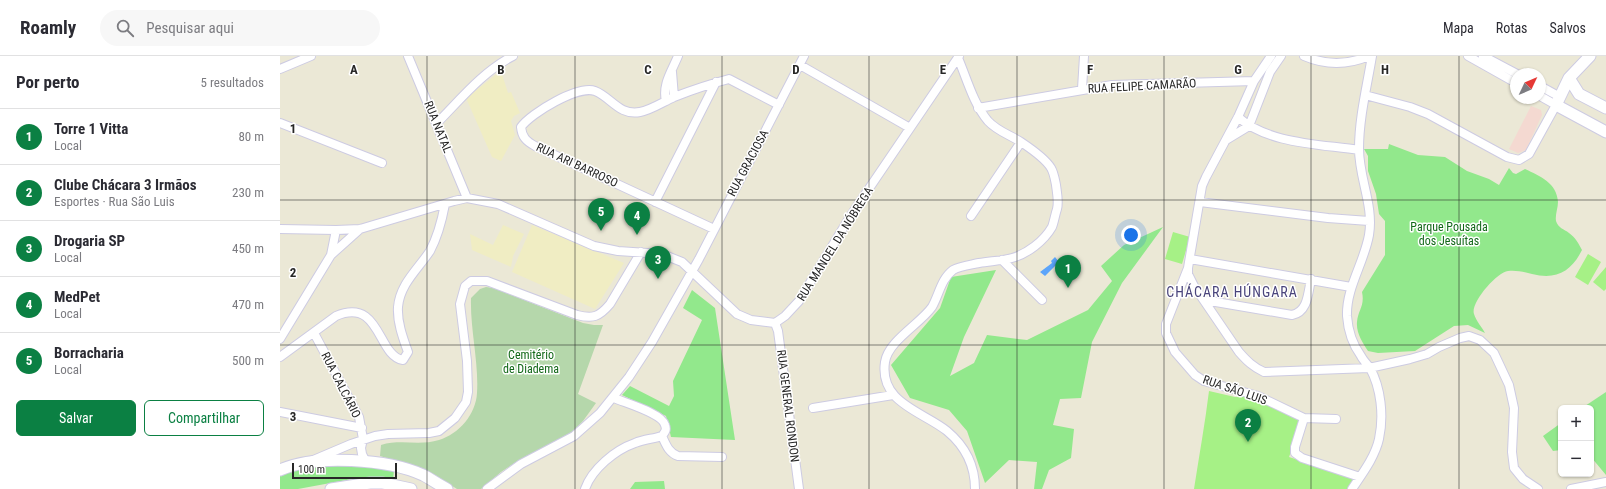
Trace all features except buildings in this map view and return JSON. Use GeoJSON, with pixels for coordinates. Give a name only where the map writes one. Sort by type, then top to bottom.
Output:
{"type":"FeatureCollection","features":[{"type":"Feature","properties":{"kind":"main road"},"geometry":{"type":"LineString","coordinates":[[1590,56],[1570,78],[1558,101],[1606,132]]}},
{"type":"Feature","properties":{"kind":"main road"},"geometry":{"type":"LineString","coordinates":[[1570,78],[1579,94],[1606,108]]}},
{"type":"Feature","properties":{"kind":"main road"},"geometry":{"type":"LineString","coordinates":[[281,469],[310,461],[366,462],[403,469],[422,475],[447,489]]}},
{"type":"Feature","properties":{"kind":"main road"},"geometry":{"type":"LineString","coordinates":[[332,489],[370,483],[383,483],[411,489]]}},
{"type":"Feature","properties":{"kind":"street"},"geometry":{"type":"LineString","coordinates":[[280,69],[311,56]]}},
{"type":"Feature","properties":{"kind":"street","name":"RUA NATAL"},"geometry":{"type":"LineString","coordinates":[[408,56],[467,198]]}},
{"type":"Feature","properties":{"kind":"street"},"geometry":{"type":"LineString","coordinates":[[436,124],[485,74],[513,56]]}},
{"type":"Feature","properties":{"kind":"street"},"geometry":{"type":"LineString","coordinates":[[666,101],[666,84],[678,56]]}},
{"type":"Feature","properties":{"kind":"street","name":"RUA GRACIOSA"},"geometry":{"type":"LineString","coordinates":[[487,489],[521,464],[574,436],[600,413],[614,398],[642,358],[692,271],[804,56]]}},
{"type":"Feature","properties":{"kind":"street"},"geometry":{"type":"LineString","coordinates":[[1082,89],[1084,56]]}},
{"type":"Feature","properties":{"kind":"street"},"geometry":{"type":"LineString","coordinates":[[1264,88],[1254,81],[1271,56]]}},
{"type":"Feature","properties":{"kind":"street"},"geometry":{"type":"LineString","coordinates":[[1226,140],[1249,126],[1273,67],[1281,56]]}},
{"type":"Feature","properties":{"kind":"street"},"geometry":{"type":"LineString","coordinates":[[1304,56],[1320,62],[1342,63],[1369,56]]}},
{"type":"Feature","properties":{"kind":"street"},"geometry":{"type":"LineString","coordinates":[[1352,489],[1366,468],[1379,439],[1381,419],[1380,396],[1369,368],[1360,356],[1350,336],[1347,318],[1347,300],[1360,267],[1369,235],[1370,210],[1359,150],[1365,95],[1372,56]]}},
{"type":"Feature","properties":{"kind":"street"},"geometry":{"type":"LineString","coordinates":[[1468,56],[1510,80]]}},
{"type":"Feature","properties":{"kind":"street"},"geometry":{"type":"LineString","coordinates":[[1483,56],[1510,70]]}},
{"type":"Feature","properties":{"kind":"street"},"geometry":{"type":"LineString","coordinates":[[959,57],[978,108],[989,122],[1005,134],[1022,142],[1044,160],[1051,168],[1058,205],[1052,226],[1038,242],[1025,253],[1012,258],[965,266],[953,271],[944,280],[932,307],[896,342],[889,351],[885,360],[886,379],[893,395],[946,431],[962,446],[970,461],[975,478],[975,489]]}},
{"type":"Feature","properties":{"kind":"street","name":"RUA MANOEL DA NÓBREGA"},"geometry":{"type":"LineString","coordinates":[[775,324],[799,302],[825,256],[851,216],[959,57]]}},
{"type":"Feature","properties":{"kind":"street"},"geometry":{"type":"LineString","coordinates":[[800,65],[910,128]]}},
{"type":"Feature","properties":{"kind":"street"},"geometry":{"type":"LineString","coordinates":[[672,70],[674,97]]}},
{"type":"Feature","properties":{"kind":"street"},"geometry":{"type":"LineString","coordinates":[[655,202],[716,82],[728,79],[779,105]]}},
{"type":"Feature","properties":{"kind":"street","name":"RUA FELIPE CAMARÃO"},"geometry":{"type":"LineString","coordinates":[[978,108],[1112,85],[1254,81]]}},
{"type":"Feature","properties":{"kind":"street","name":"RUA SÃO LUIS"},"geometry":{"type":"LineString","coordinates":[[1254,81],[1238,117],[1206,177],[1189,264],[1166,324],[1166,333],[1175,352],[1195,375],[1204,381],[1258,396],[1304,418],[1336,419]]}},
{"type":"Feature","properties":{"kind":"street","name":"RUA ARI BARROSO"},"geometry":{"type":"LineString","coordinates":[[714,229],[535,146],[527,141],[522,135],[521,127],[531,117],[563,98],[588,89],[596,91],[624,111],[641,112],[674,97],[716,82]]}},
{"type":"Feature","properties":{"kind":"street"},"geometry":{"type":"LineString","coordinates":[[1546,91],[1558,101]]}},
{"type":"Feature","properties":{"kind":"street"},"geometry":{"type":"LineString","coordinates":[[1365,95],[1410,107],[1428,114],[1507,157],[1519,160],[1530,154],[1558,101]]}},
{"type":"Feature","properties":{"kind":"street"},"geometry":{"type":"LineString","coordinates":[[1546,98],[1558,101]]}},
{"type":"Feature","properties":{"kind":"street"},"geometry":{"type":"LineString","coordinates":[[1238,117],[1249,126],[1275,137],[1359,150]]}},
{"type":"Feature","properties":{"kind":"street"},"geometry":{"type":"LineString","coordinates":[[280,123],[382,163]]}},
{"type":"Feature","properties":{"kind":"street"},"geometry":{"type":"LineString","coordinates":[[971,216],[1022,142]]}},
{"type":"Feature","properties":{"kind":"street"},"geometry":{"type":"LineString","coordinates":[[280,228],[336,230],[360,229],[467,198],[498,204],[594,246],[618,251],[662,254],[682,262],[737,314],[752,320],[775,324]]}},
{"type":"Feature","properties":{"kind":"street"},"geometry":{"type":"LineString","coordinates":[[1200,202],[1328,218],[1369,221]]}},
{"type":"Feature","properties":{"kind":"street"},"geometry":{"type":"LineString","coordinates":[[280,357],[336,316],[344,313],[356,313],[372,322],[395,357],[400,359],[405,358],[408,352],[399,324],[398,307],[401,293],[408,278],[430,249],[439,232],[445,204]]}},
{"type":"Feature","properties":{"kind":"street"},"geometry":{"type":"LineString","coordinates":[[280,339],[331,255],[360,229]]}},
{"type":"Feature","properties":{"kind":"street"},"geometry":{"type":"LineString","coordinates":[[331,255],[336,230]]}},
{"type":"Feature","properties":{"kind":"street"},"geometry":{"type":"LineString","coordinates":[[310,461],[363,440],[388,434],[429,433],[439,431],[461,410],[466,402],[468,381],[460,304],[465,286],[471,281],[487,281],[577,315],[587,317],[596,316],[604,311],[610,304],[641,252]]}},
{"type":"Feature","properties":{"kind":"street"},"geometry":{"type":"LineString","coordinates":[[1002,260],[1042,300]]}},
{"type":"Feature","properties":{"kind":"street"},"geometry":{"type":"LineString","coordinates":[[1351,287],[1311,280],[1189,264],[1188,274],[1247,362],[1264,372],[1369,368],[1427,354],[1439,346],[1460,338],[1469,336],[1480,340],[1494,353],[1509,385],[1514,408],[1512,452],[1514,468],[1523,479],[1538,489]]}},
{"type":"Feature","properties":{"kind":"street"},"geometry":{"type":"LineString","coordinates":[[1204,300],[1292,315],[1297,314],[1306,304],[1311,280]]}},
{"type":"Feature","properties":{"kind":"street","name":"RUA GENERAL RONDON"},"geometry":{"type":"LineString","coordinates":[[775,324],[778,330],[799,489]]}},
{"type":"Feature","properties":{"kind":"street","name":"RUA CALCÁRIO"},"geometry":{"type":"LineString","coordinates":[[314,332],[359,417],[363,440],[361,448],[366,462]]}},
{"type":"Feature","properties":{"kind":"street"},"geometry":{"type":"LineString","coordinates":[[813,408],[893,395]]}},
{"type":"Feature","properties":{"kind":"street"},"geometry":{"type":"LineString","coordinates":[[585,489],[587,482],[594,472],[626,446],[662,436],[666,431],[665,424],[657,416],[614,398]]}},
{"type":"Feature","properties":{"kind":"street"},"geometry":{"type":"LineString","coordinates":[[280,412],[362,428]]}},
{"type":"Feature","properties":{"kind":"street"},"geometry":{"type":"LineString","coordinates":[[1304,418],[1294,451],[1298,456],[1360,477]]}},
{"type":"Feature","properties":{"kind":"street"},"geometry":{"type":"LineString","coordinates":[[662,436],[668,448],[673,454],[678,456],[722,457]]}},
{"type":"Feature","properties":{"kind":"street"},"geometry":{"type":"LineString","coordinates":[[1571,489],[1606,483]]}},
{"type":"Feature","properties":{"kind":"street"},"geometry":{"type":"LineString","coordinates":[[1600,489],[1606,483]]}},
{"type":"Feature","properties":{"kind":"shaded area"},"geometry":{"type":"Polygon","coordinates":[[[501,71],[508,93],[511,92],[520,113],[514,116],[511,121],[515,135],[501,161],[492,157],[466,98],[501,71]]]}},
{"type":"Feature","properties":{"kind":"shaded area"},"geometry":{"type":"Polygon","coordinates":[[[1531,106],[1541,110],[1542,115],[1526,150],[1518,153],[1509,149],[1531,106]]]}},
{"type":"Feature","properties":{"kind":"shaded area"},"geometry":{"type":"Polygon","coordinates":[[[503,225],[524,234],[513,256],[511,267],[472,250],[470,234],[493,245],[503,225]]]}},
{"type":"Feature","properties":{"kind":"shaded area"},"geometry":{"type":"Polygon","coordinates":[[[532,225],[624,263],[595,309],[512,272],[532,225]]]}},
{"type":"Feature","properties":{"kind":"green space","name":"Parque Pousada dos Jesuítas"},"geometry":{"type":"Polygon","coordinates":[[[1389,144],[1418,155],[1445,157],[1467,171],[1489,179],[1499,185],[1509,168],[1516,174],[1525,169],[1547,181],[1555,190],[1557,195],[1557,223],[1560,227],[1573,236],[1582,250],[1578,258],[1568,269],[1555,275],[1541,276],[1520,271],[1508,271],[1497,277],[1485,289],[1474,309],[1475,317],[1485,333],[1468,325],[1454,326],[1415,351],[1378,353],[1368,351],[1359,334],[1357,322],[1363,301],[1362,292],[1385,255],[1385,221],[1379,214],[1376,194],[1368,171],[1368,156],[1364,149],[1388,149],[1389,144]]]}},
{"type":"Feature","properties":{"kind":"green space"},"geometry":{"type":"Polygon","coordinates":[[[1163,227],[1122,283],[1092,342],[1081,398],[1060,399],[1053,425],[1074,429],[1071,458],[1049,470],[1042,489],[1034,489],[1037,462],[1009,460],[985,483],[967,431],[949,410],[910,398],[891,365],[940,308],[951,277],[996,270],[964,337],[950,376],[974,363],[987,335],[1027,340],[1088,310],[1112,281],[1101,266],[1124,245],[1163,227]]]}},
{"type":"Feature","properties":{"kind":"green space"},"geometry":{"type":"Polygon","coordinates":[[[1173,232],[1190,237],[1182,264],[1165,259],[1173,232]]]}},
{"type":"Feature","properties":{"kind":"green space"},"geometry":{"type":"Polygon","coordinates":[[[1588,254],[1601,262],[1588,285],[1575,277],[1588,254]]]}},
{"type":"Feature","properties":{"kind":"green space"},"geometry":{"type":"Polygon","coordinates":[[[1606,267],[1606,289],[1604,291],[1593,282],[1606,267]]]}},
{"type":"Feature","properties":{"kind":"green space","name":"Cemitério de Diadema"},"geometry":{"type":"Polygon","coordinates":[[[486,287],[493,288],[583,323],[603,325],[578,394],[596,403],[583,421],[569,435],[519,460],[501,472],[481,489],[457,489],[435,475],[419,468],[380,456],[381,445],[388,443],[432,442],[439,440],[460,428],[470,416],[476,401],[477,393],[476,358],[471,298],[480,289],[486,287]]]}},
{"type":"Feature","properties":{"kind":"green space"},"geometry":{"type":"Polygon","coordinates":[[[692,290],[715,308],[735,440],[671,437],[666,416],[622,395],[630,386],[669,406],[674,396],[673,381],[702,320],[683,308],[692,290]]]}},
{"type":"Feature","properties":{"kind":"green space"},"geometry":{"type":"Polygon","coordinates":[[[1209,391],[1235,397],[1250,397],[1302,421],[1289,457],[1354,478],[1347,489],[1194,489],[1209,391]]]}},
{"type":"Feature","properties":{"kind":"green space"},"geometry":{"type":"Polygon","coordinates":[[[1606,392],[1606,475],[1594,461],[1594,405],[1586,405],[1606,392]]]}},
{"type":"Feature","properties":{"kind":"green space"},"geometry":{"type":"Polygon","coordinates":[[[1558,425],[1558,450],[1553,451],[1543,436],[1558,425]]]}},
{"type":"Feature","properties":{"kind":"green space"},"geometry":{"type":"Polygon","coordinates":[[[305,466],[364,466],[394,470],[393,481],[363,477],[298,489],[280,489],[280,474],[305,466]]]}},
{"type":"Feature","properties":{"kind":"green space"},"geometry":{"type":"Polygon","coordinates":[[[664,481],[665,489],[630,489],[635,482],[664,481]]]}},
{"type":"Feature","properties":{"kind":"water"},"geometry":{"type":"Polygon","coordinates":[[[1055,257],[1059,262],[1045,276],[1040,272],[1052,263],[1051,261],[1055,257]]]}},
{"type":"Feature","properties":{"kind":"place","name":"Borracharia"},"geometry":{"type":"Point","coordinates":[601,231]}},
{"type":"Feature","properties":{"kind":"place","name":"MedPet"},"geometry":{"type":"Point","coordinates":[637,235]}},
{"type":"Feature","properties":{"kind":"place","name":"Drogaria SP"},"geometry":{"type":"Point","coordinates":[658,279]}},
{"type":"Feature","properties":{"kind":"place","name":"Torre 1 Vitta"},"geometry":{"type":"Point","coordinates":[1068,288]}},
{"type":"Feature","properties":{"kind":"place","name":"Clube Chácara 3 Irmãos"},"geometry":{"type":"Point","coordinates":[1248,442]}},
{"type":"Feature","properties":{"kind":"district","name":"CHÁCARA HÚNGARA"},"geometry":{"type":"Point","coordinates":[1232,292]}}]}
